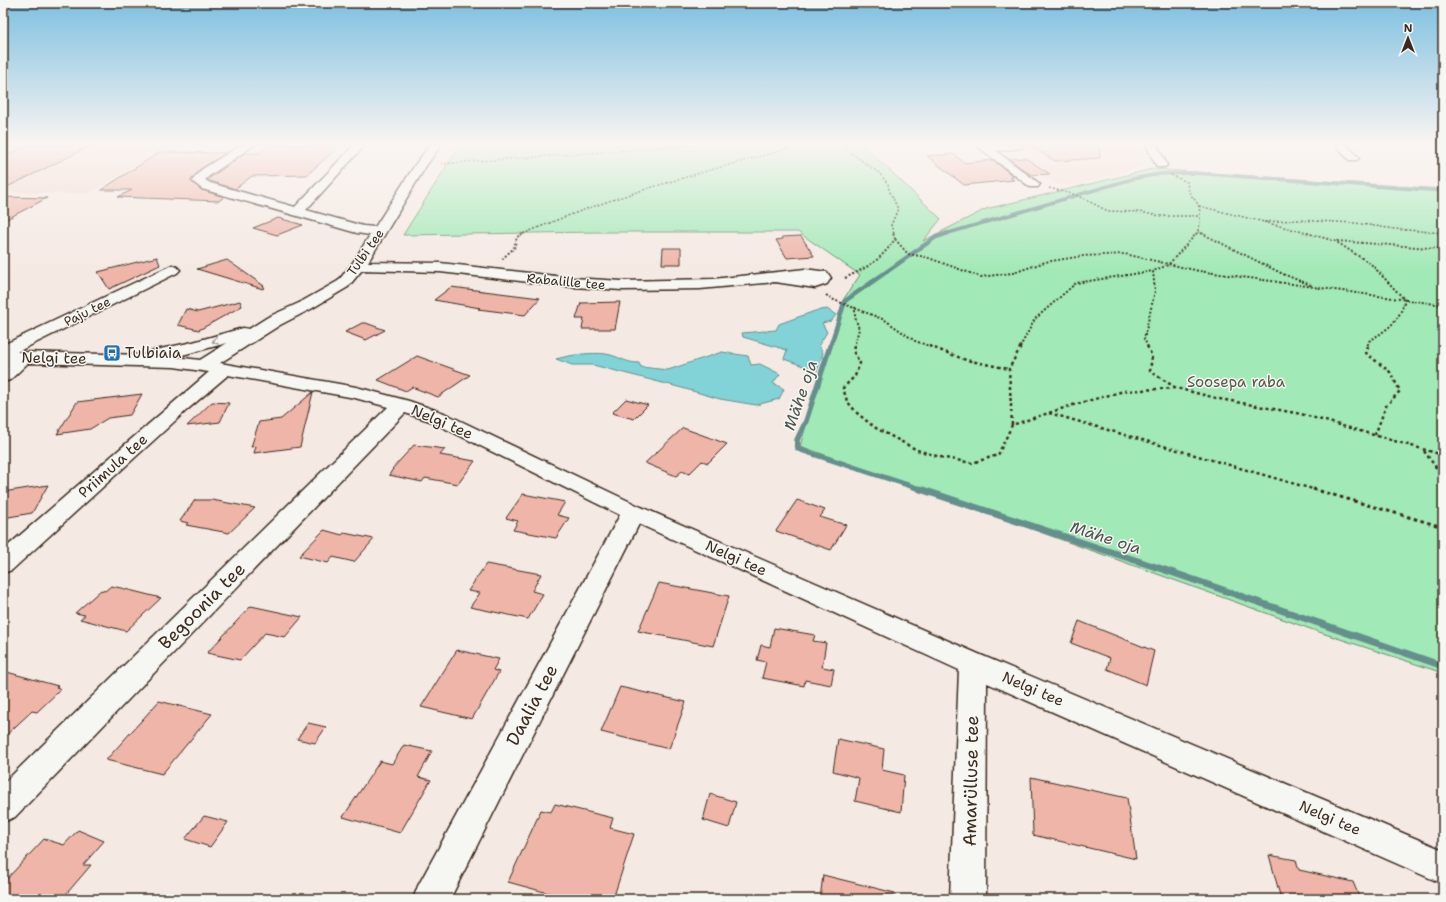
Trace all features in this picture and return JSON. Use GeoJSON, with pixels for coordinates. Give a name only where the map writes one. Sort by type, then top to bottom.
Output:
{"type":"FeatureCollection","features":[{"type":"Feature","properties":{"kind":"street"},"geometry":{"type":"LineString","coordinates":[[210,187],[362,230],[379,232]]}},
{"type":"Feature","properties":{"kind":"street"},"geometry":{"type":"LineString","coordinates":[[298,212],[321,187]]}},
{"type":"Feature","properties":{"kind":"street","name":"Tulbi tee"},"geometry":{"type":"LineString","coordinates":[[213,367],[266,326],[343,284],[358,266],[407,187]]}},
{"type":"Feature","properties":{"kind":"street","name":"Rabalille tee"},"geometry":{"type":"LineString","coordinates":[[358,266],[400,265],[451,268],[556,281],[646,286],[746,281],[774,278]]}},
{"type":"Feature","properties":{"kind":"street","name":"Paju tee"},"geometry":{"type":"LineString","coordinates":[[3,352],[172,270]]}},
{"type":"Feature","properties":{"kind":"street"},"geometry":{"type":"LineString","coordinates":[[134,360],[196,347],[266,326]]}},
{"type":"Feature","properties":{"kind":"street","name":"Nelgi tee"},"geometry":{"type":"LineString","coordinates":[[3,357],[134,360],[213,367],[356,393],[402,405],[437,418],[633,512],[973,664],[1443,867]]}},
{"type":"Feature","properties":{"kind":"street"},"geometry":{"type":"LineString","coordinates":[[3,376],[24,357]]}},
{"type":"Feature","properties":{"kind":"street","name":"Priimula tee"},"geometry":{"type":"LineString","coordinates":[[3,564],[175,410],[213,367]]}},
{"type":"Feature","properties":{"kind":"street","name":"Begoonia tee"},"geometry":{"type":"LineString","coordinates":[[3,806],[402,405]]}},
{"type":"Feature","properties":{"kind":"street","name":"Daalia tee"},"geometry":{"type":"LineString","coordinates":[[431,899],[633,512]]}},
{"type":"Feature","properties":{"kind":"street","name":"Amarülluse tee"},"geometry":{"type":"LineString","coordinates":[[968,899],[973,664]]}},
{"type":"Feature","properties":{"kind":"path"},"geometry":{"type":"LineString","coordinates":[[487,273],[514,248],[518,237],[589,206],[652,187]]}},
{"type":"Feature","properties":{"kind":"path"},"geometry":{"type":"LineString","coordinates":[[889,187],[898,208],[891,225],[895,240],[908,254],[926,257],[981,277],[1013,273],[1045,262],[1083,256],[1125,254],[1199,271],[1443,305]]}},
{"type":"Feature","properties":{"kind":"path"},"geometry":{"type":"LineString","coordinates":[[1046,187],[1076,195],[1108,211],[1139,212],[1160,216],[1200,216]]}},
{"type":"Feature","properties":{"kind":"path"},"geometry":{"type":"LineString","coordinates":[[855,307],[855,317],[858,329],[853,351],[860,363],[855,376],[842,388],[847,401],[858,413],[874,427],[917,450],[940,457],[972,463],[998,456],[1012,425],[1010,369],[1035,319],[1076,283],[1153,271],[1168,265],[1198,232],[1200,216],[1199,206],[1188,193],[1187,187]]}},
{"type":"Feature","properties":{"kind":"path"},"geometry":{"type":"LineString","coordinates":[[1199,206],[1334,241],[1443,248]]}},
{"type":"Feature","properties":{"kind":"path"},"geometry":{"type":"LineString","coordinates":[[1264,222],[1297,220],[1355,223],[1394,229],[1443,233]]}},
{"type":"Feature","properties":{"kind":"path"},"geometry":{"type":"LineString","coordinates":[[1198,232],[1222,242],[1279,273],[1321,289]]}},
{"type":"Feature","properties":{"kind":"path"},"geometry":{"type":"LineString","coordinates":[[845,278],[865,268],[885,254],[895,240]]}},
{"type":"Feature","properties":{"kind":"path"},"geometry":{"type":"LineString","coordinates":[[1334,241],[1371,264],[1405,300]]}},
{"type":"Feature","properties":{"kind":"path"},"geometry":{"type":"LineString","coordinates":[[1153,271],[1155,291],[1144,339],[1152,356],[1150,371],[1176,388]]}},
{"type":"Feature","properties":{"kind":"path"},"geometry":{"type":"LineString","coordinates":[[834,300],[885,320],[915,341],[966,360],[1010,369]]}},
{"type":"Feature","properties":{"kind":"path"},"geometry":{"type":"LineString","coordinates":[[1375,435],[1386,406],[1400,391],[1390,372],[1366,353],[1369,342],[1388,329],[1401,314],[1405,300]]}},
{"type":"Feature","properties":{"kind":"path"},"geometry":{"type":"LineString","coordinates":[[1012,425],[1103,395],[1124,390],[1176,388],[1301,414],[1443,455]]}},
{"type":"Feature","properties":{"kind":"path"},"geometry":{"type":"LineString","coordinates":[[1049,413],[1443,527]]}},
{"type":"Feature","properties":{"kind":"path"},"geometry":{"type":"LineString","coordinates":[[1424,450],[1443,477]]}},
{"type":"Feature","properties":{"kind":"shaded area"},"geometry":{"type":"Polygon","coordinates":[[[3,187],[100,187],[88,194],[3,192],[3,187]]]}},
{"type":"Feature","properties":{"kind":"green space","name":"Soosepa raba"},"geometry":{"type":"Polygon","coordinates":[[[433,187],[907,187],[941,219],[923,241],[986,209],[1077,187],[1415,187],[1443,189],[1443,673],[1319,632],[800,446],[843,300],[860,275],[798,232],[597,232],[403,235],[433,187]]]}},
{"type":"Feature","properties":{"kind":"water"},"geometry":{"type":"Polygon","coordinates":[[[827,309],[836,315],[831,321],[822,323],[827,332],[819,345],[823,353],[817,371],[784,359],[787,350],[743,337],[742,333],[776,330],[779,324],[815,311],[827,309]]]}},
{"type":"Feature","properties":{"kind":"water"},"geometry":{"type":"Polygon","coordinates":[[[722,352],[748,356],[751,365],[760,364],[780,374],[773,383],[784,389],[779,399],[756,405],[720,399],[593,365],[572,365],[556,359],[581,354],[606,354],[630,362],[639,363],[641,367],[668,370],[722,352]]]}},
{"type":"Feature","properties":{"kind":"building"},"geometry":{"type":"Polygon","coordinates":[[[106,187],[198,187],[202,190],[224,197],[219,201],[118,197],[132,190],[101,190],[106,187]]]}},
{"type":"Feature","properties":{"kind":"building"},"geometry":{"type":"Polygon","coordinates":[[[3,197],[47,198],[3,221],[3,197]]]}},
{"type":"Feature","properties":{"kind":"building"},"geometry":{"type":"Polygon","coordinates":[[[278,218],[303,225],[277,235],[253,228],[278,218]]]}},
{"type":"Feature","properties":{"kind":"building"},"geometry":{"type":"Polygon","coordinates":[[[801,236],[814,256],[787,258],[776,240],[783,239],[782,237],[801,236]]]}},
{"type":"Feature","properties":{"kind":"building"},"geometry":{"type":"Polygon","coordinates":[[[663,248],[681,248],[681,264],[662,264],[663,248]]]}},
{"type":"Feature","properties":{"kind":"building"},"geometry":{"type":"Polygon","coordinates":[[[157,257],[160,265],[109,289],[98,272],[157,257]]]}},
{"type":"Feature","properties":{"kind":"building"},"geometry":{"type":"Polygon","coordinates":[[[227,260],[264,286],[263,289],[197,269],[227,260]]]}},
{"type":"Feature","properties":{"kind":"building"},"geometry":{"type":"Polygon","coordinates":[[[451,287],[540,298],[525,315],[478,309],[480,308],[434,300],[451,287]]]}},
{"type":"Feature","properties":{"kind":"building"},"geometry":{"type":"Polygon","coordinates":[[[240,301],[242,306],[199,330],[178,325],[186,309],[198,312],[240,301]]]}},
{"type":"Feature","properties":{"kind":"building"},"geometry":{"type":"Polygon","coordinates":[[[620,302],[615,329],[582,329],[584,319],[576,319],[581,303],[620,302]]]}},
{"type":"Feature","properties":{"kind":"building"},"geometry":{"type":"Polygon","coordinates":[[[362,323],[385,330],[366,340],[345,332],[362,323]]]}},
{"type":"Feature","properties":{"kind":"building"},"geometry":{"type":"Polygon","coordinates":[[[417,356],[470,375],[438,397],[412,387],[406,391],[378,380],[417,356]]]}},
{"type":"Feature","properties":{"kind":"building"},"geometry":{"type":"Polygon","coordinates":[[[313,392],[300,447],[254,453],[256,446],[251,447],[259,422],[281,419],[313,392]]]}},
{"type":"Feature","properties":{"kind":"building"},"geometry":{"type":"Polygon","coordinates":[[[142,394],[130,415],[108,418],[90,429],[57,434],[77,402],[142,394]]]}},
{"type":"Feature","properties":{"kind":"building"},"geometry":{"type":"Polygon","coordinates":[[[626,399],[648,405],[634,419],[612,413],[626,399]]]}},
{"type":"Feature","properties":{"kind":"building"},"geometry":{"type":"Polygon","coordinates":[[[212,402],[229,403],[220,422],[187,426],[212,402]]]}},
{"type":"Feature","properties":{"kind":"building"},"geometry":{"type":"Polygon","coordinates":[[[683,428],[727,444],[708,463],[702,461],[689,474],[682,471],[676,476],[645,463],[683,428]]]}},
{"type":"Feature","properties":{"kind":"building"},"geometry":{"type":"Polygon","coordinates":[[[414,445],[445,449],[440,455],[475,461],[458,484],[425,478],[422,482],[389,475],[392,469],[414,445]]]}},
{"type":"Feature","properties":{"kind":"building"},"geometry":{"type":"Polygon","coordinates":[[[48,485],[32,513],[3,518],[3,492],[48,485]]]}},
{"type":"Feature","properties":{"kind":"building"},"geometry":{"type":"Polygon","coordinates":[[[523,494],[565,502],[557,515],[569,518],[556,538],[513,530],[518,521],[506,518],[523,494]]]}},
{"type":"Feature","properties":{"kind":"building"},"geometry":{"type":"Polygon","coordinates":[[[195,500],[212,500],[255,508],[229,533],[186,525],[188,523],[180,521],[195,500]]]}},
{"type":"Feature","properties":{"kind":"building"},"geometry":{"type":"Polygon","coordinates":[[[797,500],[825,510],[820,517],[846,525],[831,550],[776,531],[797,500]]]}},
{"type":"Feature","properties":{"kind":"building"},"geometry":{"type":"Polygon","coordinates":[[[324,530],[342,535],[344,533],[374,539],[354,562],[333,557],[328,563],[299,556],[324,530]]]}},
{"type":"Feature","properties":{"kind":"building"},"geometry":{"type":"Polygon","coordinates":[[[486,564],[541,574],[532,591],[543,594],[528,619],[470,607],[480,593],[468,591],[486,564]]]}},
{"type":"Feature","properties":{"kind":"building"},"geometry":{"type":"Polygon","coordinates":[[[659,583],[729,596],[713,646],[638,631],[659,583]]]}},
{"type":"Feature","properties":{"kind":"building"},"geometry":{"type":"Polygon","coordinates":[[[111,586],[161,598],[126,631],[80,619],[85,615],[75,613],[101,590],[105,591],[111,586]]]}},
{"type":"Feature","properties":{"kind":"building"},"geometry":{"type":"Polygon","coordinates":[[[251,606],[302,617],[285,637],[265,633],[240,660],[207,653],[251,606]]]}},
{"type":"Feature","properties":{"kind":"building"},"geometry":{"type":"Polygon","coordinates":[[[1079,621],[1154,651],[1146,685],[1107,669],[1110,658],[1071,643],[1079,621]]]}},
{"type":"Feature","properties":{"kind":"building"},"geometry":{"type":"Polygon","coordinates":[[[774,628],[815,635],[813,641],[826,643],[822,667],[834,669],[831,685],[805,680],[804,686],[762,678],[766,662],[757,660],[761,645],[770,647],[774,628]]]}},
{"type":"Feature","properties":{"kind":"building"},"geometry":{"type":"Polygon","coordinates":[[[457,650],[499,659],[493,670],[499,672],[472,719],[421,707],[457,650]]]}},
{"type":"Feature","properties":{"kind":"building"},"geometry":{"type":"Polygon","coordinates":[[[3,671],[58,686],[56,687],[61,689],[37,712],[32,711],[3,738],[3,671]]]}},
{"type":"Feature","properties":{"kind":"building"},"geometry":{"type":"Polygon","coordinates":[[[620,687],[686,702],[669,749],[601,732],[620,687]]]}},
{"type":"Feature","properties":{"kind":"building"},"geometry":{"type":"Polygon","coordinates":[[[159,701],[212,714],[162,774],[106,760],[159,701]]]}},
{"type":"Feature","properties":{"kind":"building"},"geometry":{"type":"Polygon","coordinates":[[[308,723],[326,727],[315,743],[297,739],[308,723]]]}},
{"type":"Feature","properties":{"kind":"building"},"geometry":{"type":"Polygon","coordinates":[[[838,739],[884,749],[882,770],[904,775],[901,812],[855,801],[859,778],[833,771],[838,739]]]}},
{"type":"Feature","properties":{"kind":"building"},"geometry":{"type":"Polygon","coordinates":[[[404,745],[432,751],[418,777],[431,780],[400,833],[343,817],[380,761],[392,764],[404,745]]]}},
{"type":"Feature","properties":{"kind":"building"},"geometry":{"type":"Polygon","coordinates":[[[1031,777],[1127,798],[1136,859],[1033,835],[1031,777]]]}},
{"type":"Feature","properties":{"kind":"building"},"geometry":{"type":"Polygon","coordinates":[[[710,794],[736,802],[729,828],[703,820],[710,794]]]}},
{"type":"Feature","properties":{"kind":"building"},"geometry":{"type":"Polygon","coordinates":[[[555,804],[613,818],[610,828],[634,834],[613,899],[570,899],[508,882],[541,810],[551,812],[555,804]]]}},
{"type":"Feature","properties":{"kind":"building"},"geometry":{"type":"Polygon","coordinates":[[[204,816],[228,822],[210,847],[185,839],[204,816]]]}},
{"type":"Feature","properties":{"kind":"building"},"geometry":{"type":"Polygon","coordinates":[[[78,830],[104,841],[83,865],[91,865],[62,899],[3,899],[3,883],[44,839],[64,845],[78,830]]]}},
{"type":"Feature","properties":{"kind":"building"},"geometry":{"type":"Polygon","coordinates":[[[1269,855],[1296,860],[1299,870],[1353,882],[1360,899],[1281,899],[1269,855]]]}},
{"type":"Feature","properties":{"kind":"building"},"geometry":{"type":"Polygon","coordinates":[[[823,875],[895,893],[894,899],[820,899],[823,875]]]}},
{"type":"Feature","properties":{"kind":"waterway","name":"Mähe oja"},"geometry":{"type":"LineString","coordinates":[[945,234],[1104,187]]}},
{"type":"Feature","properties":{"kind":"waterway","name":"Mähe oja"},"geometry":{"type":"LineString","coordinates":[[1389,187],[1443,191]]}},
{"type":"Feature","properties":{"kind":"waterway","name":"Mähe oja"},"geometry":{"type":"LineString","coordinates":[[830,347],[845,301],[936,237],[945,234]]}},
{"type":"Feature","properties":{"kind":"waterway","name":"Mähe oja"},"geometry":{"type":"LineString","coordinates":[[830,346],[806,421],[797,440],[798,449],[923,490]]}},
{"type":"Feature","properties":{"kind":"waterway","name":"Mähe oja"},"geometry":{"type":"LineString","coordinates":[[920,489],[1171,572],[1443,666]]}},
{"type":"Feature","properties":{"kind":"place","name":"Tulbiaia"},"geometry":{"type":"Point","coordinates":[112,353]}}]}
